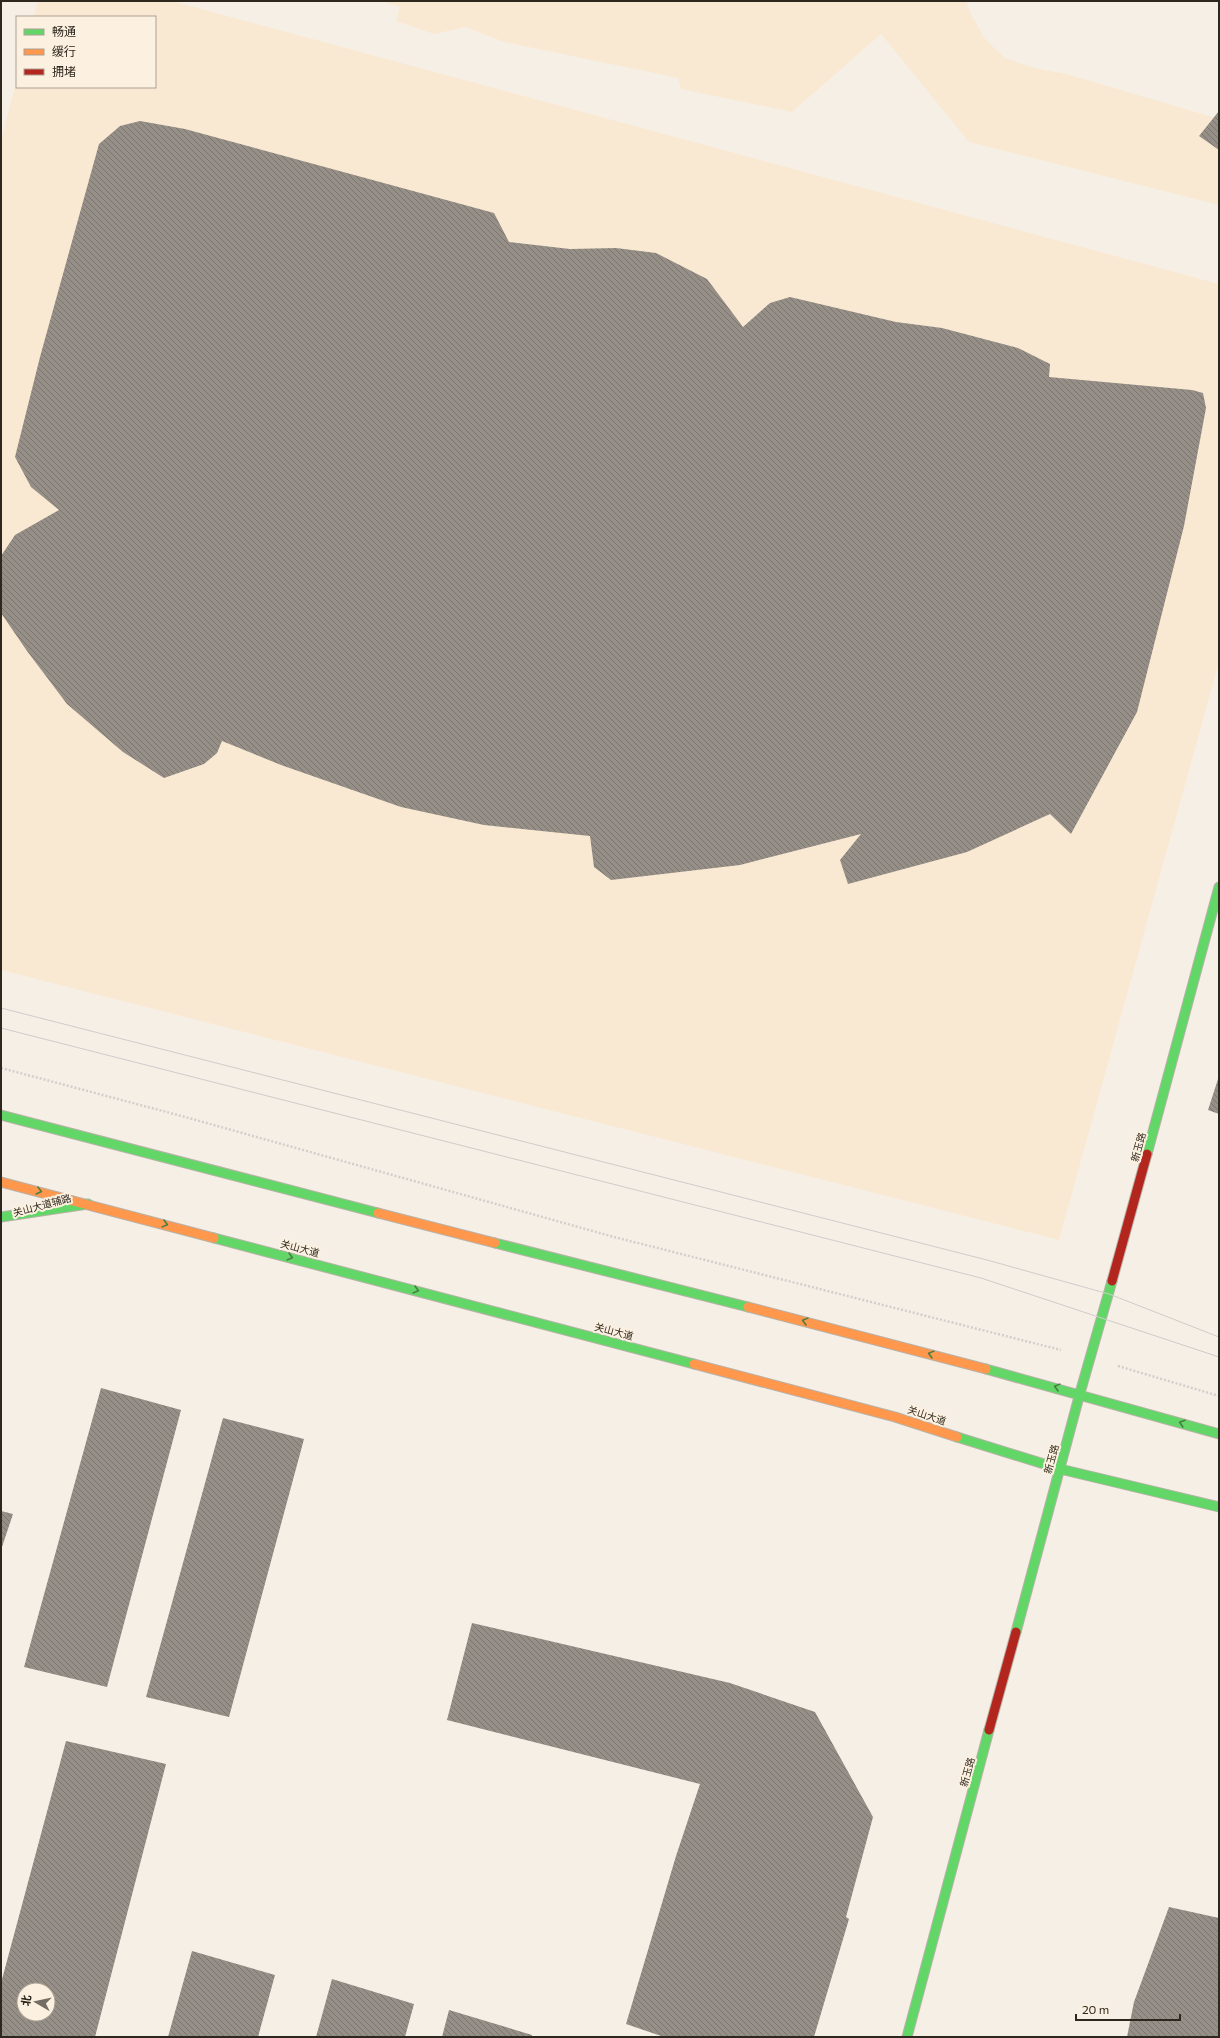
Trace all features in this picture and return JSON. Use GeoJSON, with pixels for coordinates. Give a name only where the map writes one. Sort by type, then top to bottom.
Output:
{"type":"FeatureCollection","features":[{"type":"Feature","properties":{"kind":"main road","name":"新玉路"},"geometry":{"type":"LineString","coordinates":[[907,2037],[1080,1393],[1091,1358],[1219,887]]}},
{"type":"Feature","properties":{"kind":"main road"},"geometry":{"type":"LineString","coordinates":[[1,1115],[419,1224],[736,1303],[1080,1393],[1219,1434]]}},
{"type":"Feature","properties":{"kind":"main road","name":"关山大道"},"geometry":{"type":"LineString","coordinates":[[1,1182],[895,1416],[1060,1469],[1219,1507]]}},
{"type":"Feature","properties":{"kind":"main road"},"geometry":{"type":"LineString","coordinates":[[1,1217],[88,1204]]}},
{"type":"Feature","properties":{"kind":"main road","name":"关山大道辅路"},"geometry":{"type":"LineString","coordinates":[[1,1227],[88,1204]]}},
{"type":"Feature","properties":{"kind":"path"},"geometry":{"type":"LineString","coordinates":[[1,1068],[186,1117],[614,1237],[1091,1358],[1219,1396]]}},
{"type":"Feature","properties":{"kind":"shaded area"},"geometry":{"type":"Polygon","coordinates":[[[38,1],[172,1],[1219,284],[1219,662],[1059,1240],[1,970],[1,140],[16,83],[16,88],[156,88],[156,16],[33,16],[38,1]]]}},
{"type":"Feature","properties":{"kind":"shaded area"},"geometry":{"type":"Polygon","coordinates":[[[382,1],[966,1],[972,16],[985,39],[1005,58],[1034,68],[1067,74],[1219,119],[1219,205],[969,142],[881,34],[792,112],[681,89],[678,78],[504,42],[466,27],[434,34],[396,21],[400,7],[382,1]]]}},
{"type":"Feature","properties":{"kind":"building"},"geometry":{"type":"Polygon","coordinates":[[[1219,111],[1219,150],[1199,136],[1219,111]]]}},
{"type":"Feature","properties":{"kind":"building"},"geometry":{"type":"Polygon","coordinates":[[[140,121],[185,129],[494,213],[509,242],[570,249],[616,248],[656,253],[707,279],[743,327],[770,303],[790,297],[896,322],[942,328],[1018,348],[1050,364],[1049,377],[1192,390],[1203,393],[1206,408],[1184,526],[1137,712],[1071,834],[1050,814],[967,852],[848,884],[840,860],[861,834],[740,865],[611,880],[594,867],[590,836],[484,825],[401,807],[281,765],[222,741],[217,753],[204,764],[164,778],[123,752],[67,704],[27,651],[1,613],[1,556],[15,535],[59,510],[31,487],[15,457],[40,357],[99,144],[120,126],[140,121]]]}},
{"type":"Feature","properties":{"kind":"building"},"geometry":{"type":"Polygon","coordinates":[[[1219,1076],[1219,1114],[1208,1110],[1219,1076]]]}},
{"type":"Feature","properties":{"kind":"building"},"geometry":{"type":"Polygon","coordinates":[[[101,1388],[181,1410],[107,1687],[24,1667],[101,1388]]]}},
{"type":"Feature","properties":{"kind":"building"},"geometry":{"type":"Polygon","coordinates":[[[223,1418],[304,1439],[229,1717],[146,1697],[223,1418]]]}},
{"type":"Feature","properties":{"kind":"building"},"geometry":{"type":"Polygon","coordinates":[[[1,1511],[13,1514],[1,1550],[1,1511]]]}},
{"type":"Feature","properties":{"kind":"building"},"geometry":{"type":"Polygon","coordinates":[[[472,1623],[730,1683],[815,1712],[873,1817],[846,1917],[849,1919],[814,2037],[664,2037],[626,2024],[676,1856],[700,1784],[447,1720],[472,1623]]]}},
{"type":"Feature","properties":{"kind":"building"},"geometry":{"type":"Polygon","coordinates":[[[66,1741],[166,1764],[95,2037],[1,2037],[1,1983],[66,1741]]]}},
{"type":"Feature","properties":{"kind":"building"},"geometry":{"type":"Polygon","coordinates":[[[1169,1907],[1219,1918],[1219,2037],[1127,2037],[1134,2002],[1169,1907]]]}},
{"type":"Feature","properties":{"kind":"building"},"geometry":{"type":"Polygon","coordinates":[[[192,1951],[275,1975],[258,2037],[168,2037],[192,1951]]]}},
{"type":"Feature","properties":{"kind":"building"},"geometry":{"type":"Polygon","coordinates":[[[332,1979],[414,2004],[405,2037],[316,2037],[332,1979]]]}},
{"type":"Feature","properties":{"kind":"building"},"geometry":{"type":"Polygon","coordinates":[[[449,2010],[532,2035],[532,2037],[442,2037],[449,2010]]]}},
{"type":"Feature","properties":{"kind":"tram line"},"geometry":{"type":"LineString","coordinates":[[1,1008],[987,1260],[1109,1294],[1219,1337]]}},
{"type":"Feature","properties":{"kind":"tram line"},"geometry":{"type":"LineString","coordinates":[[1,1028],[981,1278],[1219,1357]]}},
{"type":"Feature","properties":{"kind":"traffic: fast"},"geometry":{"type":"LineString","coordinates":[[1147,1154],[1219,887]]}},
{"type":"Feature","properties":{"kind":"traffic: fast"},"geometry":{"type":"LineString","coordinates":[[1,1115],[378,1213]]}},
{"type":"Feature","properties":{"kind":"traffic: fast"},"geometry":{"type":"LineString","coordinates":[[1,1217],[88,1204]]}},
{"type":"Feature","properties":{"kind":"traffic: fast"},"geometry":{"type":"LineString","coordinates":[[214,1238],[694,1364]]}},
{"type":"Feature","properties":{"kind":"traffic: fast"},"geometry":{"type":"LineString","coordinates":[[495,1243],[748,1307]]}},
{"type":"Feature","properties":{"kind":"traffic: fast"},"geometry":{"type":"LineString","coordinates":[[1016,1632],[1080,1393],[1112,1281]]}},
{"type":"Feature","properties":{"kind":"traffic: fast"},"geometry":{"type":"LineString","coordinates":[[986,1369],[1219,1434]]}},
{"type":"Feature","properties":{"kind":"traffic: fast"},"geometry":{"type":"LineString","coordinates":[[957,1437],[1060,1469],[1219,1507]]}},
{"type":"Feature","properties":{"kind":"traffic: fast"},"geometry":{"type":"LineString","coordinates":[[907,2037],[989,1730]]}},
{"type":"Feature","properties":{"kind":"traffic: slow"},"geometry":{"type":"LineString","coordinates":[[1,1182],[214,1238]]}},
{"type":"Feature","properties":{"kind":"traffic: slow"},"geometry":{"type":"LineString","coordinates":[[378,1213],[495,1243]]}},
{"type":"Feature","properties":{"kind":"traffic: slow"},"geometry":{"type":"LineString","coordinates":[[748,1307],[986,1369]]}},
{"type":"Feature","properties":{"kind":"traffic: slow"},"geometry":{"type":"LineString","coordinates":[[694,1364],[895,1417],[957,1437]]}},
{"type":"Feature","properties":{"kind":"traffic: jam"},"geometry":{"type":"LineString","coordinates":[[1112,1281],[1147,1154]]}},
{"type":"Feature","properties":{"kind":"traffic: jam"},"geometry":{"type":"LineString","coordinates":[[989,1730],[1016,1632]]}}]}
